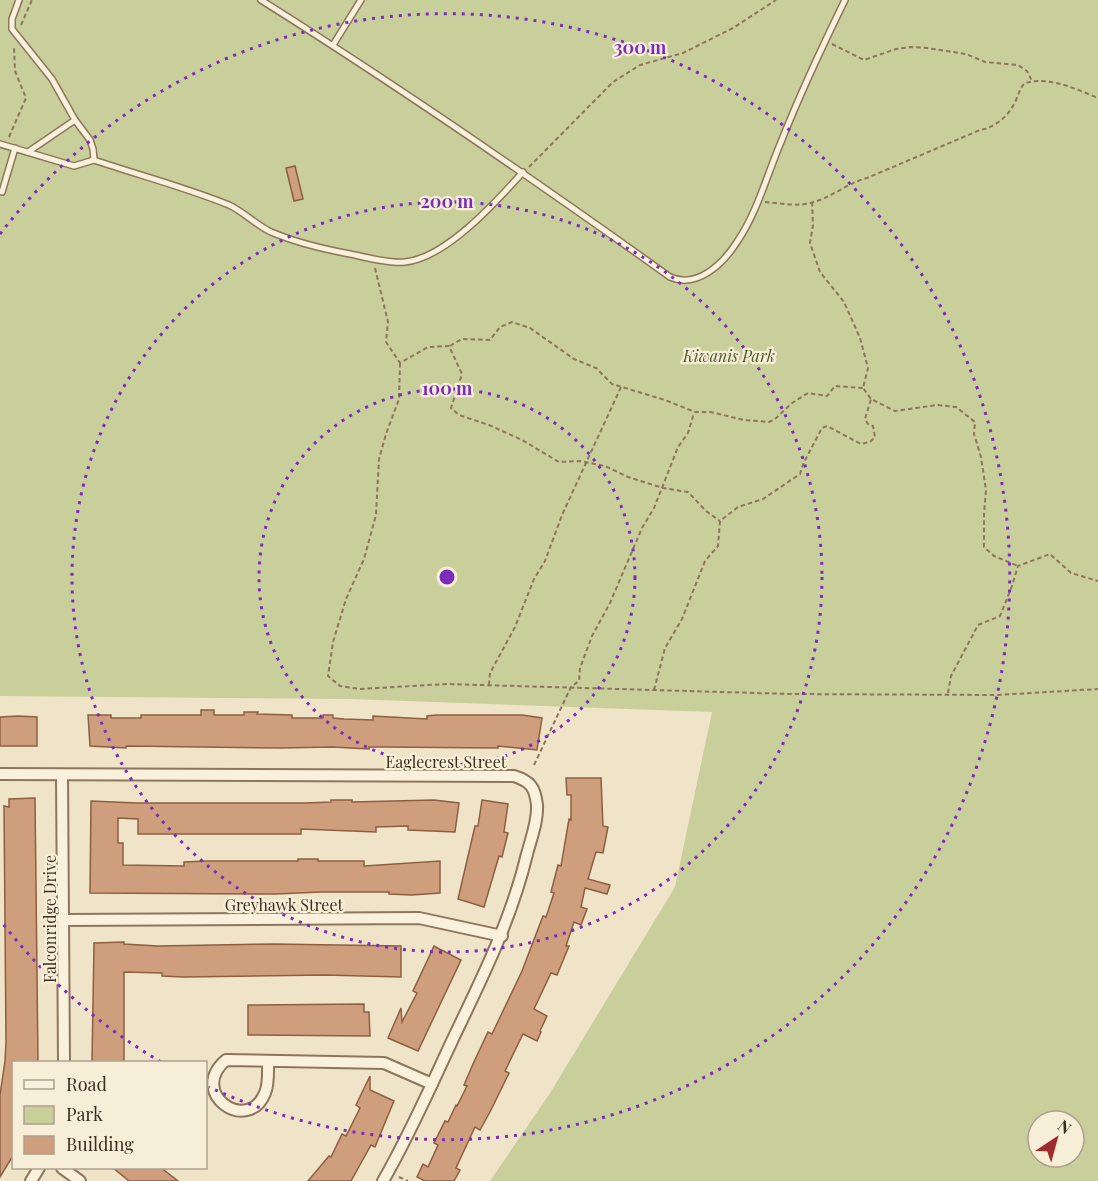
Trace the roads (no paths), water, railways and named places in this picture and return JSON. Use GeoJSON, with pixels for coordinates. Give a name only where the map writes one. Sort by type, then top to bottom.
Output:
{"type":"FeatureCollection","features":[{"type":"Feature","properties":{"kind":"street","name":"Eaglecrest Street"},"geometry":{"type":"LineString","coordinates":[[0,774],[513,776],[527,780],[533,789],[537,806],[523,872],[502,936],[383,1181]]}},
{"type":"Feature","properties":{"kind":"street","name":"Falconridge Drive"},"geometry":{"type":"LineString","coordinates":[[62,775],[64,1061]]}},
{"type":"Feature","properties":{"kind":"street","name":"Greyhawk Street"},"geometry":{"type":"LineString","coordinates":[[64,920],[419,918],[502,936]]}},
{"type":"Feature","properties":{"kind":"street"},"geometry":{"type":"LineString","coordinates":[[268,1061],[267,1089],[260,1102],[248,1110],[240,1111],[233,1110],[220,1102],[213,1080],[220,1065],[226,1060],[384,1063],[432,1084]]}},
{"type":"Feature","properties":{"kind":"street"},"geometry":{"type":"LineString","coordinates":[[65,1169],[80,1181]]}},
{"type":"Feature","properties":{"kind":"lane"},"geometry":{"type":"LineString","coordinates":[[19,0],[12,25],[17,35],[52,79],[75,120],[90,140],[94,160]]}},
{"type":"Feature","properties":{"kind":"lane"},"geometry":{"type":"LineString","coordinates":[[261,0],[333,45],[523,172],[670,277],[683,280],[694,279],[709,272],[736,244],[756,203],[806,81],[844,0]]}},
{"type":"Feature","properties":{"kind":"lane"},"geometry":{"type":"LineString","coordinates":[[333,45],[361,0]]}},
{"type":"Feature","properties":{"kind":"lane"},"geometry":{"type":"LineString","coordinates":[[28,152],[75,120]]}},
{"type":"Feature","properties":{"kind":"lane"},"geometry":{"type":"LineString","coordinates":[[3,145],[74,166],[94,160],[230,206],[269,231],[290,239],[319,248],[403,263],[417,259],[438,248],[470,226],[495,204],[523,172]]}},
{"type":"Feature","properties":{"kind":"lane"},"geometry":{"type":"LineString","coordinates":[[2,192],[15,148]]}},
{"type":"Feature","properties":{"kind":"park label","name":"Kiwanis Park"},"geometry":{"type":"Point","coordinates":[729,355]}}]}
